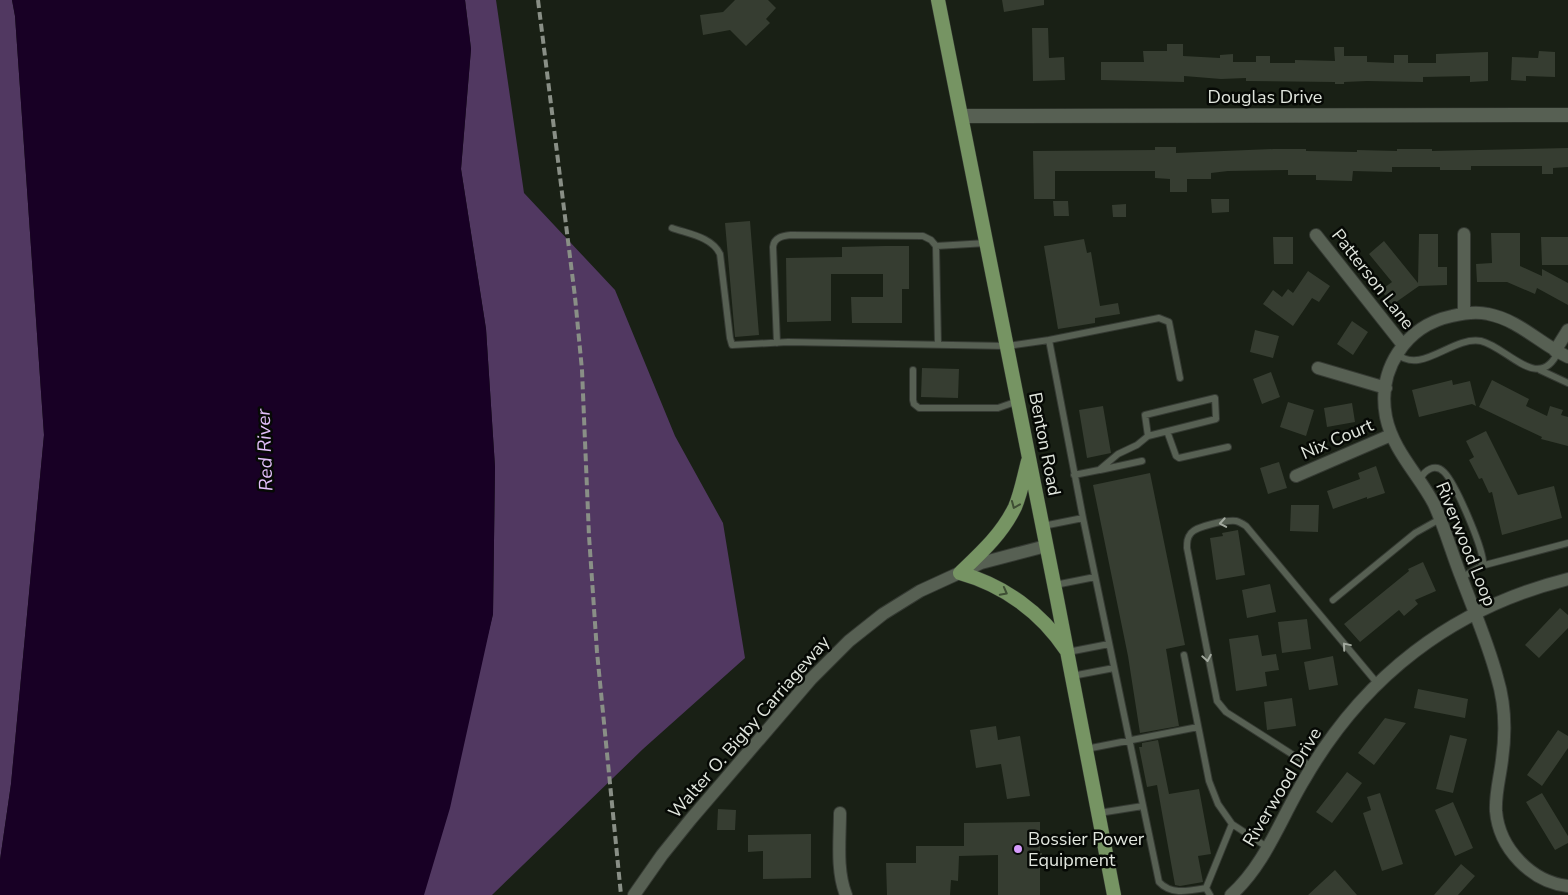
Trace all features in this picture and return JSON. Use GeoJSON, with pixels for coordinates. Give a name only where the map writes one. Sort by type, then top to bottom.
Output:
{"type":"FeatureCollection","features":[{"type":"Feature","properties":{"kind":"main road","name":"Benton Road"},"geometry":{"type":"LineString","coordinates":[[938,0],[1055,585],[1114,895]]}},
{"type":"Feature","properties":{"kind":"main road"},"geometry":{"type":"LineString","coordinates":[[1029,458],[1016,505],[1007,522],[993,541],[960,573],[1006,592],[1025,604],[1068,652]]}},
{"type":"Feature","properties":{"kind":"street","name":"Douglas Drive"},"geometry":{"type":"LineString","coordinates":[[962,116],[1568,115]]}},
{"type":"Feature","properties":{"kind":"street"},"geometry":{"type":"LineString","coordinates":[[1464,234],[1464,313]]}},
{"type":"Feature","properties":{"kind":"street","name":"Patterson Lane"},"geometry":{"type":"LineString","coordinates":[[1316,235],[1400,349]]}},
{"type":"Feature","properties":{"kind":"street","name":"Riverwood Loop"},"geometry":{"type":"LineString","coordinates":[[1560,353],[1512,321],[1488,314],[1464,313],[1436,320],[1419,330],[1400,349],[1388,372],[1385,405],[1391,435],[1420,480],[1440,519],[1476,614],[1502,696],[1504,737],[1496,798],[1496,812],[1501,831],[1512,853],[1522,864],[1548,881],[1568,886]]}},
{"type":"Feature","properties":{"kind":"street"},"geometry":{"type":"LineString","coordinates":[[1560,353],[1568,330]]}},
{"type":"Feature","properties":{"kind":"street"},"geometry":{"type":"LineString","coordinates":[[1318,368],[1386,388]]}},
{"type":"Feature","properties":{"kind":"street","name":"Nix Court"},"geometry":{"type":"LineString","coordinates":[[1296,476],[1391,435]]}},
{"type":"Feature","properties":{"kind":"street","name":"Walter O. Bigby Carriageway"},"geometry":{"type":"LineString","coordinates":[[634,895],[662,855],[691,819],[811,679],[849,641],[883,614],[920,591],[981,563],[1046,546]]}},
{"type":"Feature","properties":{"kind":"street","name":"Riverwood Drive"},"geometry":{"type":"LineString","coordinates":[[1231,895],[1247,878],[1327,742],[1377,683],[1436,637],[1476,614],[1520,593],[1568,579]]}},
{"type":"Feature","properties":{"kind":"street"},"geometry":{"type":"LineString","coordinates":[[840,813],[841,874],[842,886],[846,895]]}},
{"type":"Feature","properties":{"kind":"lane"},"geometry":{"type":"LineString","coordinates":[[672,228],[706,239],[716,246],[720,254],[732,345],[777,343],[1007,346],[1049,340],[1160,318],[1170,322],[1180,378]]}},
{"type":"Feature","properties":{"kind":"lane"},"geometry":{"type":"LineString","coordinates":[[777,343],[773,243],[781,237],[791,235],[923,236],[931,240],[936,246],[938,344]]}},
{"type":"Feature","properties":{"kind":"lane"},"geometry":{"type":"LineString","coordinates":[[936,246],[987,243]]}},
{"type":"Feature","properties":{"kind":"lane"},"geometry":{"type":"LineString","coordinates":[[1049,340],[1074,475],[1160,882],[1164,890],[1172,894],[1206,888]]}},
{"type":"Feature","properties":{"kind":"lane"},"geometry":{"type":"LineString","coordinates":[[1400,349],[1403,359],[1415,360],[1427,358],[1455,344],[1480,341],[1532,369],[1540,370],[1568,383]]}},
{"type":"Feature","properties":{"kind":"lane"},"geometry":{"type":"LineString","coordinates":[[1540,370],[1554,362],[1560,353]]}},
{"type":"Feature","properties":{"kind":"lane"},"geometry":{"type":"LineString","coordinates":[[913,370],[913,400],[914,404],[919,408],[998,408],[1018,401]]}},
{"type":"Feature","properties":{"kind":"lane"},"geometry":{"type":"LineString","coordinates":[[1099,470],[1118,454],[1148,436],[1216,419],[1215,398],[1145,415],[1148,436]]}},
{"type":"Feature","properties":{"kind":"lane"},"geometry":{"type":"LineString","coordinates":[[1167,431],[1176,456],[1180,458],[1228,447]]}},
{"type":"Feature","properties":{"kind":"lane"},"geometry":{"type":"LineString","coordinates":[[1074,475],[1142,461]]}},
{"type":"Feature","properties":{"kind":"lane"},"geometry":{"type":"LineString","coordinates":[[1420,480],[1428,469],[1444,471],[1454,486],[1468,516],[1483,558],[1481,566]]}},
{"type":"Feature","properties":{"kind":"lane"},"geometry":{"type":"LineString","coordinates":[[1043,526],[1083,518]]}},
{"type":"Feature","properties":{"kind":"lane"},"geometry":{"type":"LineString","coordinates":[[1333,600],[1415,533],[1440,519]]}},
{"type":"Feature","properties":{"kind":"lane"},"geometry":{"type":"LineString","coordinates":[[1312,767],[1226,712],[1217,702],[1187,548],[1187,539],[1190,534],[1196,529],[1227,521],[1238,521],[1246,526],[1377,683]]}},
{"type":"Feature","properties":{"kind":"lane"},"geometry":{"type":"LineString","coordinates":[[1461,578],[1481,566],[1568,543]]}},
{"type":"Feature","properties":{"kind":"lane"},"geometry":{"type":"LineString","coordinates":[[1055,585],[1095,577]]}},
{"type":"Feature","properties":{"kind":"lane"},"geometry":{"type":"LineString","coordinates":[[1068,652],[1109,644]]}},
{"type":"Feature","properties":{"kind":"lane"},"geometry":{"type":"LineString","coordinates":[[1184,655],[1209,781],[1218,804],[1232,824],[1267,846]]}},
{"type":"Feature","properties":{"kind":"lane"},"geometry":{"type":"LineString","coordinates":[[1072,676],[1114,668]]}},
{"type":"Feature","properties":{"kind":"lane"},"geometry":{"type":"LineString","coordinates":[[1086,749],[1198,727]]}},
{"type":"Feature","properties":{"kind":"lane"},"geometry":{"type":"LineString","coordinates":[[1099,813],[1143,806]]}},
{"type":"Feature","properties":{"kind":"lane"},"geometry":{"type":"LineString","coordinates":[[1206,888],[1232,824]]}},
{"type":"Feature","properties":{"kind":"lane"},"geometry":{"type":"LineString","coordinates":[[1206,888],[1210,895]]}},
{"type":"Feature","properties":{"kind":"shaded area"},"geometry":{"type":"Polygon","coordinates":[[[0,0],[12,0],[15,16],[44,435],[11,784],[0,860],[0,0]]]}},
{"type":"Feature","properties":{"kind":"shaded area"},"geometry":{"type":"Polygon","coordinates":[[[465,0],[496,0],[524,193],[615,290],[675,436],[723,523],[745,658],[643,749],[492,895],[423,895],[493,614],[495,467],[486,329],[461,169],[471,49],[465,0]]]}},
{"type":"Feature","properties":{"kind":"water","name":"Red River"},"geometry":{"type":"Polygon","coordinates":[[[12,0],[465,0],[471,49],[461,169],[486,329],[495,467],[493,614],[450,808],[424,895],[0,895],[0,860],[11,784],[44,435],[15,16],[12,0]]]}},
{"type":"Feature","properties":{"kind":"building"},"geometry":{"type":"Polygon","coordinates":[[[735,0],[768,0],[776,8],[766,19],[770,23],[746,46],[730,30],[703,35],[700,15],[723,12],[735,0]]]}},
{"type":"Feature","properties":{"kind":"building"},"geometry":{"type":"Polygon","coordinates":[[[1002,0],[1044,0],[1044,5],[1004,12],[1002,0]]]}},
{"type":"Feature","properties":{"kind":"building"},"geometry":{"type":"Polygon","coordinates":[[[1032,28],[1048,28],[1049,58],[1064,57],[1065,80],[1033,81],[1032,28]]]}},
{"type":"Feature","properties":{"kind":"building"},"geometry":{"type":"Polygon","coordinates":[[[1167,44],[1183,44],[1183,56],[1220,58],[1220,55],[1233,54],[1233,62],[1256,62],[1256,56],[1270,56],[1270,63],[1295,63],[1295,60],[1335,61],[1334,47],[1344,47],[1344,56],[1367,56],[1367,62],[1394,63],[1394,55],[1408,55],[1408,63],[1436,63],[1436,54],[1488,52],[1488,81],[1470,82],[1470,76],[1423,77],[1423,82],[1367,81],[1344,82],[1344,84],[1335,84],[1335,82],[1246,81],[1246,78],[1221,79],[1184,76],[1184,82],[1101,80],[1101,62],[1144,62],[1143,51],[1167,51],[1167,44]]]}},
{"type":"Feature","properties":{"kind":"building"},"geometry":{"type":"Polygon","coordinates":[[[1539,51],[1555,52],[1555,77],[1526,76],[1526,81],[1511,80],[1512,57],[1538,58],[1539,51]]]}},
{"type":"Feature","properties":{"kind":"building"},"geometry":{"type":"Polygon","coordinates":[[[1155,147],[1176,147],[1176,153],[1274,149],[1357,152],[1357,150],[1397,151],[1397,149],[1432,149],[1432,151],[1568,148],[1568,167],[1553,168],[1553,174],[1542,174],[1542,166],[1471,166],[1471,170],[1440,170],[1440,167],[1392,167],[1392,172],[1353,171],[1352,181],[1316,180],[1316,175],[1288,175],[1288,170],[1228,171],[1211,173],[1211,179],[1187,179],[1187,192],[1170,192],[1170,179],[1155,178],[1155,171],[1055,171],[1055,199],[1034,199],[1033,151],[1155,150],[1155,147]]]}},
{"type":"Feature","properties":{"kind":"building"},"geometry":{"type":"Polygon","coordinates":[[[1211,199],[1229,199],[1229,212],[1212,213],[1211,199]]]}},
{"type":"Feature","properties":{"kind":"building"},"geometry":{"type":"Polygon","coordinates":[[[1053,201],[1068,201],[1069,216],[1054,216],[1053,201]]]}},
{"type":"Feature","properties":{"kind":"building"},"geometry":{"type":"Polygon","coordinates":[[[1126,204],[1126,217],[1113,217],[1112,205],[1126,204]]]}},
{"type":"Feature","properties":{"kind":"building"},"geometry":{"type":"Polygon","coordinates":[[[750,221],[759,335],[735,337],[725,223],[750,221]]]}},
{"type":"Feature","properties":{"kind":"building"},"geometry":{"type":"Polygon","coordinates":[[[1491,233],[1520,233],[1520,266],[1542,276],[1542,269],[1568,283],[1568,305],[1537,288],[1535,294],[1507,282],[1477,282],[1476,264],[1492,263],[1491,233]]]}},
{"type":"Feature","properties":{"kind":"building"},"geometry":{"type":"Polygon","coordinates":[[[1419,234],[1438,234],[1438,267],[1447,267],[1447,285],[1419,286],[1392,305],[1381,290],[1392,282],[1369,254],[1384,241],[1418,283],[1419,234]]]}},
{"type":"Feature","properties":{"kind":"building"},"geometry":{"type":"Polygon","coordinates":[[[1273,237],[1293,237],[1293,264],[1274,264],[1273,237]]]}},
{"type":"Feature","properties":{"kind":"building"},"geometry":{"type":"Polygon","coordinates":[[[1541,237],[1568,237],[1568,265],[1542,265],[1541,237]]]}},
{"type":"Feature","properties":{"kind":"building"},"geometry":{"type":"Polygon","coordinates":[[[1084,239],[1087,253],[1091,252],[1100,306],[1118,303],[1120,314],[1095,318],[1095,323],[1058,329],[1044,246],[1084,239]]]}},
{"type":"Feature","properties":{"kind":"building"},"geometry":{"type":"Polygon","coordinates":[[[909,246],[909,289],[902,289],[902,323],[852,323],[851,297],[883,297],[883,274],[831,274],[831,321],[787,322],[786,258],[842,257],[842,247],[909,246]]]}},
{"type":"Feature","properties":{"kind":"building"},"geometry":{"type":"Polygon","coordinates":[[[1308,271],[1330,286],[1319,302],[1312,298],[1293,326],[1263,304],[1273,290],[1282,297],[1288,289],[1293,293],[1308,271]]]}},
{"type":"Feature","properties":{"kind":"building"},"geometry":{"type":"Polygon","coordinates":[[[1352,321],[1368,332],[1353,355],[1337,344],[1352,321]]]}},
{"type":"Feature","properties":{"kind":"building"},"geometry":{"type":"Polygon","coordinates":[[[1255,330],[1279,336],[1273,358],[1250,352],[1255,330]]]}},
{"type":"Feature","properties":{"kind":"building"},"geometry":{"type":"Polygon","coordinates":[[[922,368],[959,369],[958,398],[921,397],[922,368]]]}},
{"type":"Feature","properties":{"kind":"building"},"geometry":{"type":"Polygon","coordinates":[[[1271,372],[1280,397],[1262,404],[1253,379],[1271,372]]]}},
{"type":"Feature","properties":{"kind":"building"},"geometry":{"type":"Polygon","coordinates":[[[1452,380],[1453,385],[1470,381],[1476,406],[1472,404],[1419,417],[1412,390],[1452,380]]]}},
{"type":"Feature","properties":{"kind":"building"},"geometry":{"type":"Polygon","coordinates":[[[1492,380],[1529,399],[1526,406],[1547,416],[1550,406],[1563,410],[1561,415],[1568,417],[1568,446],[1541,439],[1542,437],[1479,407],[1492,380]]]}},
{"type":"Feature","properties":{"kind":"building"},"geometry":{"type":"Polygon","coordinates":[[[1288,402],[1314,410],[1306,436],[1280,427],[1288,402]]]}},
{"type":"Feature","properties":{"kind":"building"},"geometry":{"type":"Polygon","coordinates":[[[1352,403],[1355,422],[1327,427],[1324,408],[1352,403]]]}},
{"type":"Feature","properties":{"kind":"building"},"geometry":{"type":"Polygon","coordinates":[[[1103,406],[1111,453],[1087,458],[1079,410],[1103,406]]]}},
{"type":"Feature","properties":{"kind":"building"},"geometry":{"type":"Polygon","coordinates":[[[1486,431],[1518,495],[1554,486],[1562,518],[1502,535],[1492,492],[1489,493],[1482,478],[1479,479],[1469,460],[1474,457],[1466,441],[1486,431]]]}},
{"type":"Feature","properties":{"kind":"building"},"geometry":{"type":"Polygon","coordinates":[[[1279,462],[1287,488],[1268,494],[1260,468],[1279,462]]]}},
{"type":"Feature","properties":{"kind":"building"},"geometry":{"type":"Polygon","coordinates":[[[1376,466],[1385,493],[1333,509],[1327,491],[1360,479],[1358,473],[1376,466]]]}},
{"type":"Feature","properties":{"kind":"building"},"geometry":{"type":"Polygon","coordinates":[[[1150,473],[1185,645],[1166,649],[1179,726],[1140,733],[1128,656],[1093,485],[1150,473]]]}},
{"type":"Feature","properties":{"kind":"building"},"geometry":{"type":"Polygon","coordinates":[[[1291,505],[1319,505],[1318,532],[1290,531],[1291,505]]]}},
{"type":"Feature","properties":{"kind":"building"},"geometry":{"type":"Polygon","coordinates":[[[1238,530],[1245,575],[1216,580],[1210,538],[1223,536],[1222,533],[1238,530]]]}},
{"type":"Feature","properties":{"kind":"building"},"geometry":{"type":"Polygon","coordinates":[[[1423,562],[1436,591],[1415,600],[1418,604],[1404,616],[1399,610],[1360,642],[1344,624],[1409,571],[1408,569],[1423,562]]]}},
{"type":"Feature","properties":{"kind":"building"},"geometry":{"type":"Polygon","coordinates":[[[1270,584],[1276,612],[1247,618],[1242,590],[1270,584]]]}},
{"type":"Feature","properties":{"kind":"building"},"geometry":{"type":"Polygon","coordinates":[[[1560,608],[1568,615],[1568,628],[1539,658],[1525,645],[1560,608]]]}},
{"type":"Feature","properties":{"kind":"building"},"geometry":{"type":"Polygon","coordinates":[[[1307,619],[1311,649],[1282,653],[1278,622],[1307,619]]]}},
{"type":"Feature","properties":{"kind":"building"},"geometry":{"type":"Polygon","coordinates":[[[1258,635],[1262,656],[1276,654],[1279,670],[1265,672],[1267,686],[1236,691],[1229,639],[1258,635]]]}},
{"type":"Feature","properties":{"kind":"building"},"geometry":{"type":"Polygon","coordinates":[[[1333,656],[1338,685],[1309,690],[1304,662],[1333,656]]]}},
{"type":"Feature","properties":{"kind":"building"},"geometry":{"type":"Polygon","coordinates":[[[1418,689],[1468,699],[1465,718],[1414,708],[1418,689]]]}},
{"type":"Feature","properties":{"kind":"building"},"geometry":{"type":"Polygon","coordinates":[[[1292,698],[1296,726],[1267,730],[1264,702],[1292,698]]]}},
{"type":"Feature","properties":{"kind":"building"},"geometry":{"type":"Polygon","coordinates":[[[1385,718],[1406,723],[1374,765],[1358,753],[1385,718]]]}},
{"type":"Feature","properties":{"kind":"building"},"geometry":{"type":"Polygon","coordinates":[[[996,726],[998,740],[1020,736],[1030,796],[1007,799],[1001,764],[976,768],[970,730],[996,726]]]}},
{"type":"Feature","properties":{"kind":"building"},"geometry":{"type":"Polygon","coordinates":[[[1558,730],[1568,736],[1568,748],[1542,786],[1527,775],[1558,730]]]}},
{"type":"Feature","properties":{"kind":"building"},"geometry":{"type":"Polygon","coordinates":[[[1450,735],[1467,739],[1453,793],[1436,789],[1450,735]]]}},
{"type":"Feature","properties":{"kind":"building"},"geometry":{"type":"Polygon","coordinates":[[[1158,740],[1169,794],[1199,789],[1211,854],[1198,856],[1203,882],[1180,886],[1175,885],[1157,785],[1147,787],[1139,747],[1142,747],[1142,743],[1158,740]]]}},
{"type":"Feature","properties":{"kind":"building"},"geometry":{"type":"Polygon","coordinates":[[[1347,772],[1362,783],[1332,823],[1316,812],[1347,772]]]}},
{"type":"Feature","properties":{"kind":"building"},"geometry":{"type":"Polygon","coordinates":[[[1380,793],[1403,864],[1382,871],[1363,813],[1371,810],[1367,797],[1380,793]]]}},
{"type":"Feature","properties":{"kind":"building"},"geometry":{"type":"Polygon","coordinates":[[[1542,793],[1568,836],[1568,843],[1555,850],[1526,802],[1542,793]]]}},
{"type":"Feature","properties":{"kind":"building"},"geometry":{"type":"Polygon","coordinates":[[[1453,802],[1473,848],[1455,856],[1435,810],[1453,802]]]}},
{"type":"Feature","properties":{"kind":"building"},"geometry":{"type":"Polygon","coordinates":[[[718,809],[736,810],[735,830],[717,830],[718,809]]]}},
{"type":"Feature","properties":{"kind":"building"},"geometry":{"type":"Polygon","coordinates":[[[1040,822],[1042,867],[1040,867],[1040,895],[998,895],[998,855],[959,856],[958,881],[951,880],[950,895],[887,895],[886,863],[916,863],[916,846],[964,846],[964,823],[1040,822]]]}},
{"type":"Feature","properties":{"kind":"building"},"geometry":{"type":"Polygon","coordinates":[[[811,834],[811,878],[763,879],[763,851],[748,852],[748,835],[811,834]]]}},
{"type":"Feature","properties":{"kind":"building"},"geometry":{"type":"Polygon","coordinates":[[[1461,864],[1475,876],[1458,895],[1434,895],[1461,864]]]}},
{"type":"Feature","properties":{"kind":"building"},"geometry":{"type":"Polygon","coordinates":[[[1335,870],[1357,895],[1308,895],[1335,870]]]}},
{"type":"Feature","properties":{"kind":"railway"},"geometry":{"type":"LineString","coordinates":[[538,0],[575,297],[582,370],[589,536],[597,652],[621,895]]}},
{"type":"Feature","properties":{"kind":"place","name":"Bossier Power Equipment"},"geometry":{"type":"Point","coordinates":[1018,849]}}]}
